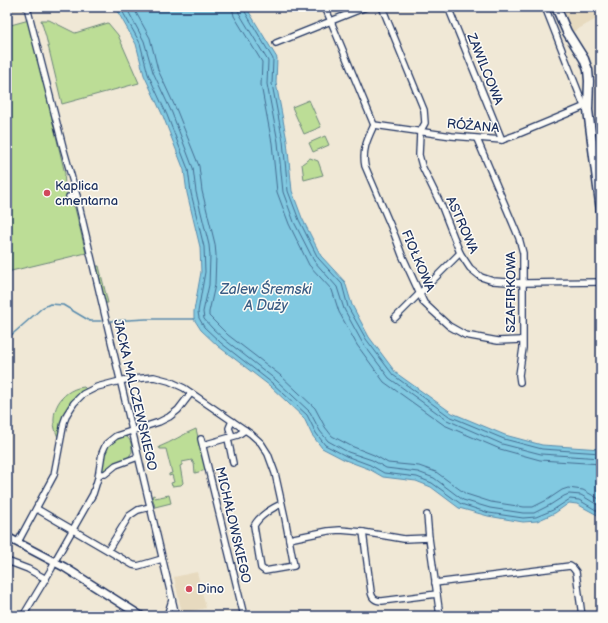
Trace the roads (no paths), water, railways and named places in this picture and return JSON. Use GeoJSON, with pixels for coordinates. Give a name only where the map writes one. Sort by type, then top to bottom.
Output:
{"type":"FeatureCollection","features":[{"type":"Feature","properties":{"kind":"main road"},"geometry":{"type":"LineString","coordinates":[[556,7],[567,32],[587,65],[589,81],[586,106],[601,211]]}},
{"type":"Feature","properties":{"kind":"street","name":"JACKA MALCZEWSKIEGO"},"geometry":{"type":"LineString","coordinates":[[27,7],[77,196],[176,616]]}},
{"type":"Feature","properties":{"kind":"street"},"geometry":{"type":"LineString","coordinates":[[325,7],[374,125]]}},
{"type":"Feature","properties":{"kind":"street"},"geometry":{"type":"LineString","coordinates":[[276,43],[366,7]]}},
{"type":"Feature","properties":{"kind":"street","name":"ASTROWA"},"geometry":{"type":"LineString","coordinates":[[382,7],[424,110],[425,123],[420,132],[420,161],[460,253],[470,268],[481,277],[492,281],[523,283],[601,282]]}},
{"type":"Feature","properties":{"kind":"street","name":"ZAWILCOWA"},"geometry":{"type":"LineString","coordinates":[[448,7],[502,140]]}},
{"type":"Feature","properties":{"kind":"street"},"geometry":{"type":"LineString","coordinates":[[545,7],[586,106]]}},
{"type":"Feature","properties":{"kind":"street","name":"RÓŻANA"},"geometry":{"type":"LineString","coordinates":[[374,125],[477,139],[502,140],[586,106]]}},
{"type":"Feature","properties":{"kind":"street","name":"FIOŁKOWA"},"geometry":{"type":"LineString","coordinates":[[374,125],[366,142],[363,157],[365,166],[402,255],[424,303],[441,320],[465,335],[498,341],[522,340]]}},
{"type":"Feature","properties":{"kind":"street","name":"SZAFIRKOWA"},"geometry":{"type":"LineString","coordinates":[[477,139],[524,253],[522,348],[519,375],[520,382]]}},
{"type":"Feature","properties":{"kind":"street"},"geometry":{"type":"LineString","coordinates":[[69,197],[77,196]]}},
{"type":"Feature","properties":{"kind":"street"},"geometry":{"type":"LineString","coordinates":[[395,318],[460,253]]}},
{"type":"Feature","properties":{"kind":"street"},"geometry":{"type":"LineString","coordinates":[[18,542],[54,475],[64,422],[71,407],[80,397],[90,390],[121,381],[143,378],[158,378],[173,382],[258,440],[268,454],[273,469],[282,504],[294,566],[266,571],[263,570],[261,566],[254,524],[273,508],[282,504]]}},
{"type":"Feature","properties":{"kind":"street"},"geometry":{"type":"LineString","coordinates":[[23,616],[46,579],[92,497],[99,474],[102,453],[106,444],[116,436],[159,422],[169,417],[178,410],[191,393]]}},
{"type":"Feature","properties":{"kind":"street"},"geometry":{"type":"LineString","coordinates":[[232,421],[229,428],[233,463]]}},
{"type":"Feature","properties":{"kind":"street"},"geometry":{"type":"LineString","coordinates":[[230,437],[240,434],[245,430]]}},
{"type":"Feature","properties":{"kind":"street","name":"MICHAŁOWSKIEGO"},"geometry":{"type":"LineString","coordinates":[[230,437],[202,442],[244,616]]}},
{"type":"Feature","properties":{"kind":"street"},"geometry":{"type":"LineString","coordinates":[[99,474],[105,474],[116,465],[138,457]]}},
{"type":"Feature","properties":{"kind":"street"},"geometry":{"type":"LineString","coordinates":[[108,550],[129,516],[138,510],[150,506]]}},
{"type":"Feature","properties":{"kind":"street"},"geometry":{"type":"LineString","coordinates":[[36,509],[73,529],[130,564],[136,566],[162,559]]}},
{"type":"Feature","properties":{"kind":"street"},"geometry":{"type":"LineString","coordinates":[[427,515],[440,616]]}},
{"type":"Feature","properties":{"kind":"street"},"geometry":{"type":"LineString","coordinates":[[289,539],[328,531],[352,530],[399,539],[429,538]]}},
{"type":"Feature","properties":{"kind":"street"},"geometry":{"type":"LineString","coordinates":[[363,532],[370,591],[373,598],[377,601],[382,601],[437,594]]}},
{"type":"Feature","properties":{"kind":"street"},"geometry":{"type":"LineString","coordinates":[[7,537],[55,562],[141,616]]}},
{"type":"Feature","properties":{"kind":"street"},"geometry":{"type":"LineString","coordinates":[[7,561],[28,569],[46,579]]}},
{"type":"Feature","properties":{"kind":"street"},"geometry":{"type":"LineString","coordinates":[[435,583],[569,566],[576,572],[582,616]]}},
{"type":"Feature","properties":{"kind":"street"},"geometry":{"type":"LineString","coordinates":[[167,616],[172,600]]}},
{"type":"Feature","properties":{"kind":"water","name":"Zalew Śremski A Duży"},"geometry":{"type":"Polygon","coordinates":[[[115,7],[246,7],[277,58],[276,83],[287,141],[292,191],[302,218],[321,256],[345,282],[352,305],[369,337],[396,373],[452,413],[505,435],[542,445],[601,449],[601,517],[577,504],[569,503],[555,513],[537,521],[523,522],[488,516],[459,508],[431,487],[416,481],[383,477],[369,469],[345,460],[322,448],[312,435],[304,418],[270,386],[218,346],[201,330],[194,319],[201,272],[200,247],[187,193],[184,170],[163,116],[144,75],[136,44],[115,7]]]}},
{"type":"Feature","properties":{"kind":"waterway"},"geometry":{"type":"LineString","coordinates":[[7,339],[42,308],[50,304],[63,305],[90,321],[101,321]]}},
{"type":"Feature","properties":{"kind":"waterway"},"geometry":{"type":"LineString","coordinates":[[111,321],[194,319]]}},
{"type":"Feature","properties":{"kind":"place","name":"Kaplica cmentarna"},"geometry":{"type":"Point","coordinates":[47,193]}},
{"type":"Feature","properties":{"kind":"place","name":"Dino"},"geometry":{"type":"Point","coordinates":[189,589]}}]}
